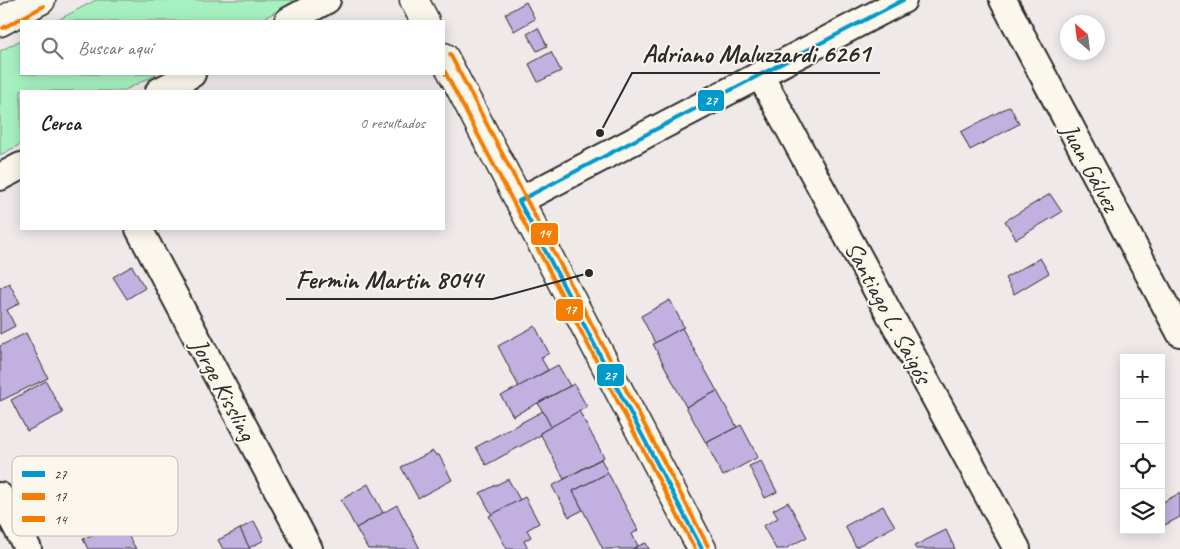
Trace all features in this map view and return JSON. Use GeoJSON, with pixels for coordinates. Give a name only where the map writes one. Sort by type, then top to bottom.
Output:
{"type":"FeatureCollection","features":[{"type":"Feature","properties":{"kind":"main road"},"geometry":{"type":"LineString","coordinates":[[0,22],[41,0]]}},
{"type":"Feature","properties":{"kind":"main road"},"geometry":{"type":"LineString","coordinates":[[414,0],[424,20]]}},
{"type":"Feature","properties":{"kind":"main road"},"geometry":{"type":"LineString","coordinates":[[445,59],[702,549]]}},
{"type":"Feature","properties":{"kind":"street"},"geometry":{"type":"LineString","coordinates":[[290,20],[327,0]]}},
{"type":"Feature","properties":{"kind":"street"},"geometry":{"type":"LineString","coordinates":[[519,201],[903,0]]}},
{"type":"Feature","properties":{"kind":"street","name":"Juan Gálvez"},"geometry":{"type":"LineString","coordinates":[[1003,0],[1180,333]]}},
{"type":"Feature","properties":{"kind":"street"},"geometry":{"type":"LineString","coordinates":[[161,90],[190,75]]}},
{"type":"Feature","properties":{"kind":"street","name":"Santiago L. Saigós"},"geometry":{"type":"LineString","coordinates":[[760,75],[1017,549]]}},
{"type":"Feature","properties":{"kind":"street"},"geometry":{"type":"LineString","coordinates":[[0,177],[20,167]]}},
{"type":"Feature","properties":{"kind":"street","name":"Jorge Kissling"},"geometry":{"type":"LineString","coordinates":[[140,230],[309,549]]}},
{"type":"Feature","properties":{"kind":"street"},"geometry":{"type":"LineString","coordinates":[[2,505],[12,522]]}},
{"type":"Feature","properties":{"kind":"street"},"geometry":{"type":"LineString","coordinates":[[20,536],[28,549]]}},
{"type":"Feature","properties":{"kind":"green space"},"geometry":{"type":"Polygon","coordinates":[[[96,0],[299,0],[260,20],[58,20],[96,0]]]}},
{"type":"Feature","properties":{"kind":"green space"},"geometry":{"type":"Polygon","coordinates":[[[20,41],[20,75],[155,75],[125,90],[20,90],[20,145],[0,155],[0,51],[20,41]]]}},
{"type":"Feature","properties":{"kind":"building"},"geometry":{"type":"Polygon","coordinates":[[[526,2],[535,19],[514,31],[505,14],[526,2]]]}},
{"type":"Feature","properties":{"kind":"building"},"geometry":{"type":"Polygon","coordinates":[[[538,28],[547,46],[537,51],[527,34],[538,28]]]}},
{"type":"Feature","properties":{"kind":"building"},"geometry":{"type":"Polygon","coordinates":[[[551,52],[561,71],[538,82],[529,64],[551,52]]]}},
{"type":"Feature","properties":{"kind":"building"},"geometry":{"type":"Polygon","coordinates":[[[1010,106],[1019,124],[970,150],[961,132],[1010,106]]]}},
{"type":"Feature","properties":{"kind":"building"},"geometry":{"type":"Polygon","coordinates":[[[1050,194],[1062,212],[1016,239],[1005,221],[1050,194]]]}},
{"type":"Feature","properties":{"kind":"building"},"geometry":{"type":"Polygon","coordinates":[[[1040,258],[1049,273],[1014,294],[1005,278],[1040,258]]]}},
{"type":"Feature","properties":{"kind":"building"},"geometry":{"type":"Polygon","coordinates":[[[132,266],[145,288],[127,299],[113,277],[132,266]]]}},
{"type":"Feature","properties":{"kind":"building"},"geometry":{"type":"Polygon","coordinates":[[[9,283],[20,303],[7,310],[15,326],[0,334],[0,288],[9,283]]]}},
{"type":"Feature","properties":{"kind":"building"},"geometry":{"type":"Polygon","coordinates":[[[670,300],[684,327],[655,343],[641,316],[670,300]]]}},
{"type":"Feature","properties":{"kind":"building"},"geometry":{"type":"Polygon","coordinates":[[[535,326],[549,353],[541,358],[548,370],[519,387],[498,346],[535,326]]]}},
{"type":"Feature","properties":{"kind":"building"},"geometry":{"type":"Polygon","coordinates":[[[682,328],[717,391],[686,407],[653,344],[682,328]]]}},
{"type":"Feature","properties":{"kind":"building"},"geometry":{"type":"Polygon","coordinates":[[[26,333],[48,378],[0,401],[0,346],[26,333]]]}},
{"type":"Feature","properties":{"kind":"building"},"geometry":{"type":"Polygon","coordinates":[[[558,365],[570,386],[513,416],[501,396],[558,365]]]}},
{"type":"Feature","properties":{"kind":"building"},"geometry":{"type":"Polygon","coordinates":[[[46,381],[63,413],[27,431],[11,400],[46,381]]]}},
{"type":"Feature","properties":{"kind":"building"},"geometry":{"type":"Polygon","coordinates":[[[574,384],[587,407],[551,427],[538,403],[574,384]]]}},
{"type":"Feature","properties":{"kind":"building"},"geometry":{"type":"Polygon","coordinates":[[[717,391],[737,427],[706,443],[686,407],[717,391]]]}},
{"type":"Feature","properties":{"kind":"building"},"geometry":{"type":"Polygon","coordinates":[[[543,411],[551,427],[540,433],[541,435],[486,465],[476,447],[543,411]]]}},
{"type":"Feature","properties":{"kind":"building"},"geometry":{"type":"Polygon","coordinates":[[[579,411],[604,457],[564,479],[540,433],[579,411]]]}},
{"type":"Feature","properties":{"kind":"building"},"geometry":{"type":"Polygon","coordinates":[[[741,425],[758,457],[723,476],[706,443],[741,425]]]}},
{"type":"Feature","properties":{"kind":"building"},"geometry":{"type":"Polygon","coordinates":[[[433,451],[436,455],[439,455],[452,480],[418,498],[401,467],[433,451]]]}},
{"type":"Feature","properties":{"kind":"building"},"geometry":{"type":"Polygon","coordinates":[[[601,459],[608,473],[573,491],[583,510],[569,517],[552,486],[601,459]]]}},
{"type":"Feature","properties":{"kind":"building"},"geometry":{"type":"Polygon","coordinates":[[[761,461],[777,492],[765,498],[749,466],[761,461]]]}},
{"type":"Feature","properties":{"kind":"building"},"geometry":{"type":"Polygon","coordinates":[[[608,473],[638,530],[632,534],[638,546],[633,549],[603,549],[573,491],[608,473]]]}},
{"type":"Feature","properties":{"kind":"building"},"geometry":{"type":"Polygon","coordinates":[[[508,479],[520,500],[492,515],[480,493],[508,479]]]}},
{"type":"Feature","properties":{"kind":"building"},"geometry":{"type":"Polygon","coordinates":[[[368,484],[383,513],[356,528],[341,500],[368,484]]]}},
{"type":"Feature","properties":{"kind":"building"},"geometry":{"type":"Polygon","coordinates":[[[1180,493],[1180,517],[1165,525],[1165,501],[1180,493]]]}},
{"type":"Feature","properties":{"kind":"building"},"geometry":{"type":"Polygon","coordinates":[[[525,497],[539,523],[527,530],[531,537],[524,541],[528,549],[507,549],[489,516],[525,497]]]}},
{"type":"Feature","properties":{"kind":"building"},"geometry":{"type":"Polygon","coordinates":[[[788,502],[807,537],[785,549],[776,549],[763,526],[778,518],[773,510],[788,502]]]}},
{"type":"Feature","properties":{"kind":"building"},"geometry":{"type":"Polygon","coordinates":[[[397,505],[420,549],[368,549],[356,528],[397,505]]]}},
{"type":"Feature","properties":{"kind":"building"},"geometry":{"type":"Polygon","coordinates":[[[883,506],[895,526],[856,547],[845,526],[883,506]]]}},
{"type":"Feature","properties":{"kind":"building"},"geometry":{"type":"Polygon","coordinates":[[[254,521],[264,540],[249,548],[240,529],[254,521]]]}},
{"type":"Feature","properties":{"kind":"building"},"geometry":{"type":"Polygon","coordinates":[[[240,529],[250,549],[223,549],[218,540],[240,529]]]}},
{"type":"Feature","properties":{"kind":"building"},"geometry":{"type":"Polygon","coordinates":[[[946,530],[955,549],[916,549],[914,546],[946,530]]]}},
{"type":"Feature","properties":{"kind":"building"},"geometry":{"type":"Polygon","coordinates":[[[89,536],[129,536],[136,549],[88,549],[83,539],[89,536]]]}},
{"type":"Feature","properties":{"kind":"building"},"geometry":{"type":"Polygon","coordinates":[[[646,543],[649,549],[633,549],[638,546],[646,543]]]}},
{"type":"Feature","properties":{"kind":"transit line","name":"27"},"geometry":{"type":"LineString","coordinates":[[519,201],[903,0]]}},
{"type":"Feature","properties":{"kind":"transit line","name":"17"},"geometry":{"type":"LineString","coordinates":[[3,28],[44,6]]}},
{"type":"Feature","properties":{"kind":"transit line","name":"14"},"geometry":{"type":"LineString","coordinates":[[450,54],[708,546]]}},
{"type":"Feature","properties":{"kind":"transit line","name":"17"},"geometry":{"type":"LineString","coordinates":[[445,72],[695,549]]}},
{"type":"Feature","properties":{"kind":"transit line","name":"27"},"geometry":{"type":"LineString","coordinates":[[519,201],[702,549]]}},
{"type":"Feature","properties":{"kind":"place","name":"Adriano Maluzzardi 6261"},"geometry":{"type":"Point","coordinates":[600,133]}},
{"type":"Feature","properties":{"kind":"place","name":"Fermin Martin 8044"},"geometry":{"type":"Point","coordinates":[589,273]}}]}
